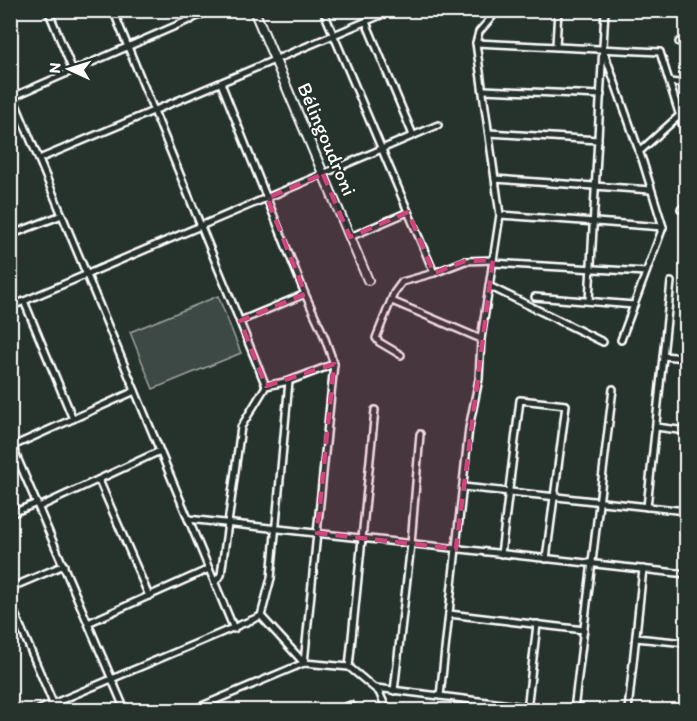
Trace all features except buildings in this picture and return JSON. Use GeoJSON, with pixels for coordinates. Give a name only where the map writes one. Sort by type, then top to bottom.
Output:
{"type":"FeatureCollection","features":[{"type":"Feature","properties":{"kind":"street"},"geometry":{"type":"LineString","coordinates":[[48,10],[73,71]]}},
{"type":"Feature","properties":{"kind":"street"},"geometry":{"type":"LineString","coordinates":[[113,10],[266,386]]}},
{"type":"Feature","properties":{"kind":"street"},"geometry":{"type":"LineString","coordinates":[[187,10],[191,20]]}},
{"type":"Feature","properties":{"kind":"street"},"geometry":{"type":"LineString","coordinates":[[12,98],[212,10]]}},
{"type":"Feature","properties":{"kind":"street","name":"Bélingoudroni"},"geometry":{"type":"LineString","coordinates":[[254,10],[368,280]]}},
{"type":"Feature","properties":{"kind":"street"},"geometry":{"type":"LineString","coordinates":[[323,10],[434,273]]}},
{"type":"Feature","properties":{"kind":"street"},"geometry":{"type":"LineString","coordinates":[[39,159],[393,10]]}},
{"type":"Feature","properties":{"kind":"street"},"geometry":{"type":"LineString","coordinates":[[440,696],[469,428],[479,379],[481,339],[500,215],[476,43],[479,32],[498,10]]}},
{"type":"Feature","properties":{"kind":"street"},"geometry":{"type":"LineString","coordinates":[[556,46],[558,10]]}},
{"type":"Feature","properties":{"kind":"street"},"geometry":{"type":"LineString","coordinates":[[589,301],[606,10]]}},
{"type":"Feature","properties":{"kind":"street"},"geometry":{"type":"LineString","coordinates":[[366,22],[413,135]]}},
{"type":"Feature","properties":{"kind":"street"},"geometry":{"type":"LineString","coordinates":[[679,42],[687,43]]}},
{"type":"Feature","properties":{"kind":"street"},"geometry":{"type":"LineString","coordinates":[[476,43],[660,52],[687,136]]}},
{"type":"Feature","properties":{"kind":"street"},"geometry":{"type":"LineString","coordinates":[[603,49],[663,227],[621,340]]}},
{"type":"Feature","properties":{"kind":"street"},"geometry":{"type":"LineString","coordinates":[[670,82],[687,84]]}},
{"type":"Feature","properties":{"kind":"street"},"geometry":{"type":"LineString","coordinates":[[221,83],[334,364],[304,663]]}},
{"type":"Feature","properties":{"kind":"street"},"geometry":{"type":"LineString","coordinates":[[10,90],[234,629]]}},
{"type":"Feature","properties":{"kind":"street"},"geometry":{"type":"LineString","coordinates":[[483,90],[601,95]]}},
{"type":"Feature","properties":{"kind":"street"},"geometry":{"type":"LineString","coordinates":[[639,152],[680,115]]}},
{"type":"Feature","properties":{"kind":"street"},"geometry":{"type":"LineString","coordinates":[[10,307],[438,125]]}},
{"type":"Feature","properties":{"kind":"street"},"geometry":{"type":"LineString","coordinates":[[489,133],[598,140]]}},
{"type":"Feature","properties":{"kind":"street"},"geometry":{"type":"LineString","coordinates":[[495,180],[651,190]]}},
{"type":"Feature","properties":{"kind":"street"},"geometry":{"type":"LineString","coordinates":[[350,237],[408,212]]}},
{"type":"Feature","properties":{"kind":"street"},"geometry":{"type":"LineString","coordinates":[[10,235],[62,215]]}},
{"type":"Feature","properties":{"kind":"street"},"geometry":{"type":"LineString","coordinates":[[500,215],[663,227]]}},
{"type":"Feature","properties":{"kind":"street"},"geometry":{"type":"LineString","coordinates":[[401,355],[376,338],[402,282],[465,261],[646,272]]}},
{"type":"Feature","properties":{"kind":"street"},"geometry":{"type":"LineString","coordinates":[[647,507],[671,282]]}},
{"type":"Feature","properties":{"kind":"street"},"geometry":{"type":"LineString","coordinates":[[489,286],[603,342]]}},
{"type":"Feature","properties":{"kind":"street"},"geometry":{"type":"LineString","coordinates":[[240,321],[305,294]]}},
{"type":"Feature","properties":{"kind":"street"},"geometry":{"type":"LineString","coordinates":[[535,297],[634,305]]}},
{"type":"Feature","properties":{"kind":"street"},"geometry":{"type":"LineString","coordinates":[[24,301],[73,419]]}},
{"type":"Feature","properties":{"kind":"street"},"geometry":{"type":"LineString","coordinates":[[392,301],[481,339]]}},
{"type":"Feature","properties":{"kind":"street"},"geometry":{"type":"LineString","coordinates":[[663,356],[687,358]]}},
{"type":"Feature","properties":{"kind":"street"},"geometry":{"type":"LineString","coordinates":[[215,582],[221,575],[241,427],[266,386],[289,381],[334,364]]}},
{"type":"Feature","properties":{"kind":"street"},"geometry":{"type":"LineString","coordinates":[[38,711],[261,616],[271,578],[289,381]]}},
{"type":"Feature","properties":{"kind":"street"},"geometry":{"type":"LineString","coordinates":[[574,711],[613,388]]}},
{"type":"Feature","properties":{"kind":"street"},"geometry":{"type":"LineString","coordinates":[[125,711],[12,443],[135,391]]}},
{"type":"Feature","properties":{"kind":"street"},"geometry":{"type":"LineString","coordinates":[[501,554],[520,400],[566,405],[546,559]]}},
{"type":"Feature","properties":{"kind":"street"},"geometry":{"type":"LineString","coordinates":[[350,667],[375,410]]}},
{"type":"Feature","properties":{"kind":"street"},"geometry":{"type":"LineString","coordinates":[[656,427],[687,430]]}},
{"type":"Feature","properties":{"kind":"street"},"geometry":{"type":"LineString","coordinates":[[394,691],[411,544],[420,434]]}},
{"type":"Feature","properties":{"kind":"street"},"geometry":{"type":"LineString","coordinates":[[10,514],[99,480],[160,451]]}},
{"type":"Feature","properties":{"kind":"street"},"geometry":{"type":"LineString","coordinates":[[99,480],[148,596]]}},
{"type":"Feature","properties":{"kind":"street"},"geometry":{"type":"LineString","coordinates":[[462,487],[687,511]]}},
{"type":"Feature","properties":{"kind":"street"},"geometry":{"type":"LineString","coordinates":[[188,519],[687,574]]}},
{"type":"Feature","properties":{"kind":"street"},"geometry":{"type":"LineString","coordinates":[[10,588],[64,565]]}},
{"type":"Feature","properties":{"kind":"street"},"geometry":{"type":"LineString","coordinates":[[88,623],[210,569]]}},
{"type":"Feature","properties":{"kind":"street"},"geometry":{"type":"LineString","coordinates":[[628,711],[643,570]]}},
{"type":"Feature","properties":{"kind":"street"},"geometry":{"type":"LineString","coordinates":[[10,602],[56,711]]}},
{"type":"Feature","properties":{"kind":"street"},"geometry":{"type":"LineString","coordinates":[[449,614],[584,630]]}},
{"type":"Feature","properties":{"kind":"street"},"geometry":{"type":"LineString","coordinates":[[261,616],[304,663]]}},
{"type":"Feature","properties":{"kind":"street"},"geometry":{"type":"LineString","coordinates":[[374,688],[527,709],[537,624]]}},
{"type":"Feature","properties":{"kind":"street"},"geometry":{"type":"LineString","coordinates":[[636,638],[687,643]]}},
{"type":"Feature","properties":{"kind":"street"},"geometry":{"type":"LineString","coordinates":[[192,711],[304,663],[350,667],[379,692],[387,711]]}},
{"type":"Feature","properties":{"kind":"street"},"geometry":{"type":"LineString","coordinates":[[338,711],[351,705]]}},
{"type":"Feature","properties":{"kind":"highlighted area"},"geometry":{"type":"Polygon","coordinates":[[[323,174],[350,237],[408,212],[434,273],[465,261],[493,260],[456,549],[317,533],[334,364],[266,386],[240,321],[305,294],[267,198],[323,174]]]}},
{"type":"Feature","properties":{"kind":"shaded area"},"geometry":{"type":"Polygon","coordinates":[[[218,296],[241,353],[153,389],[130,332],[218,296]]]}}]}
